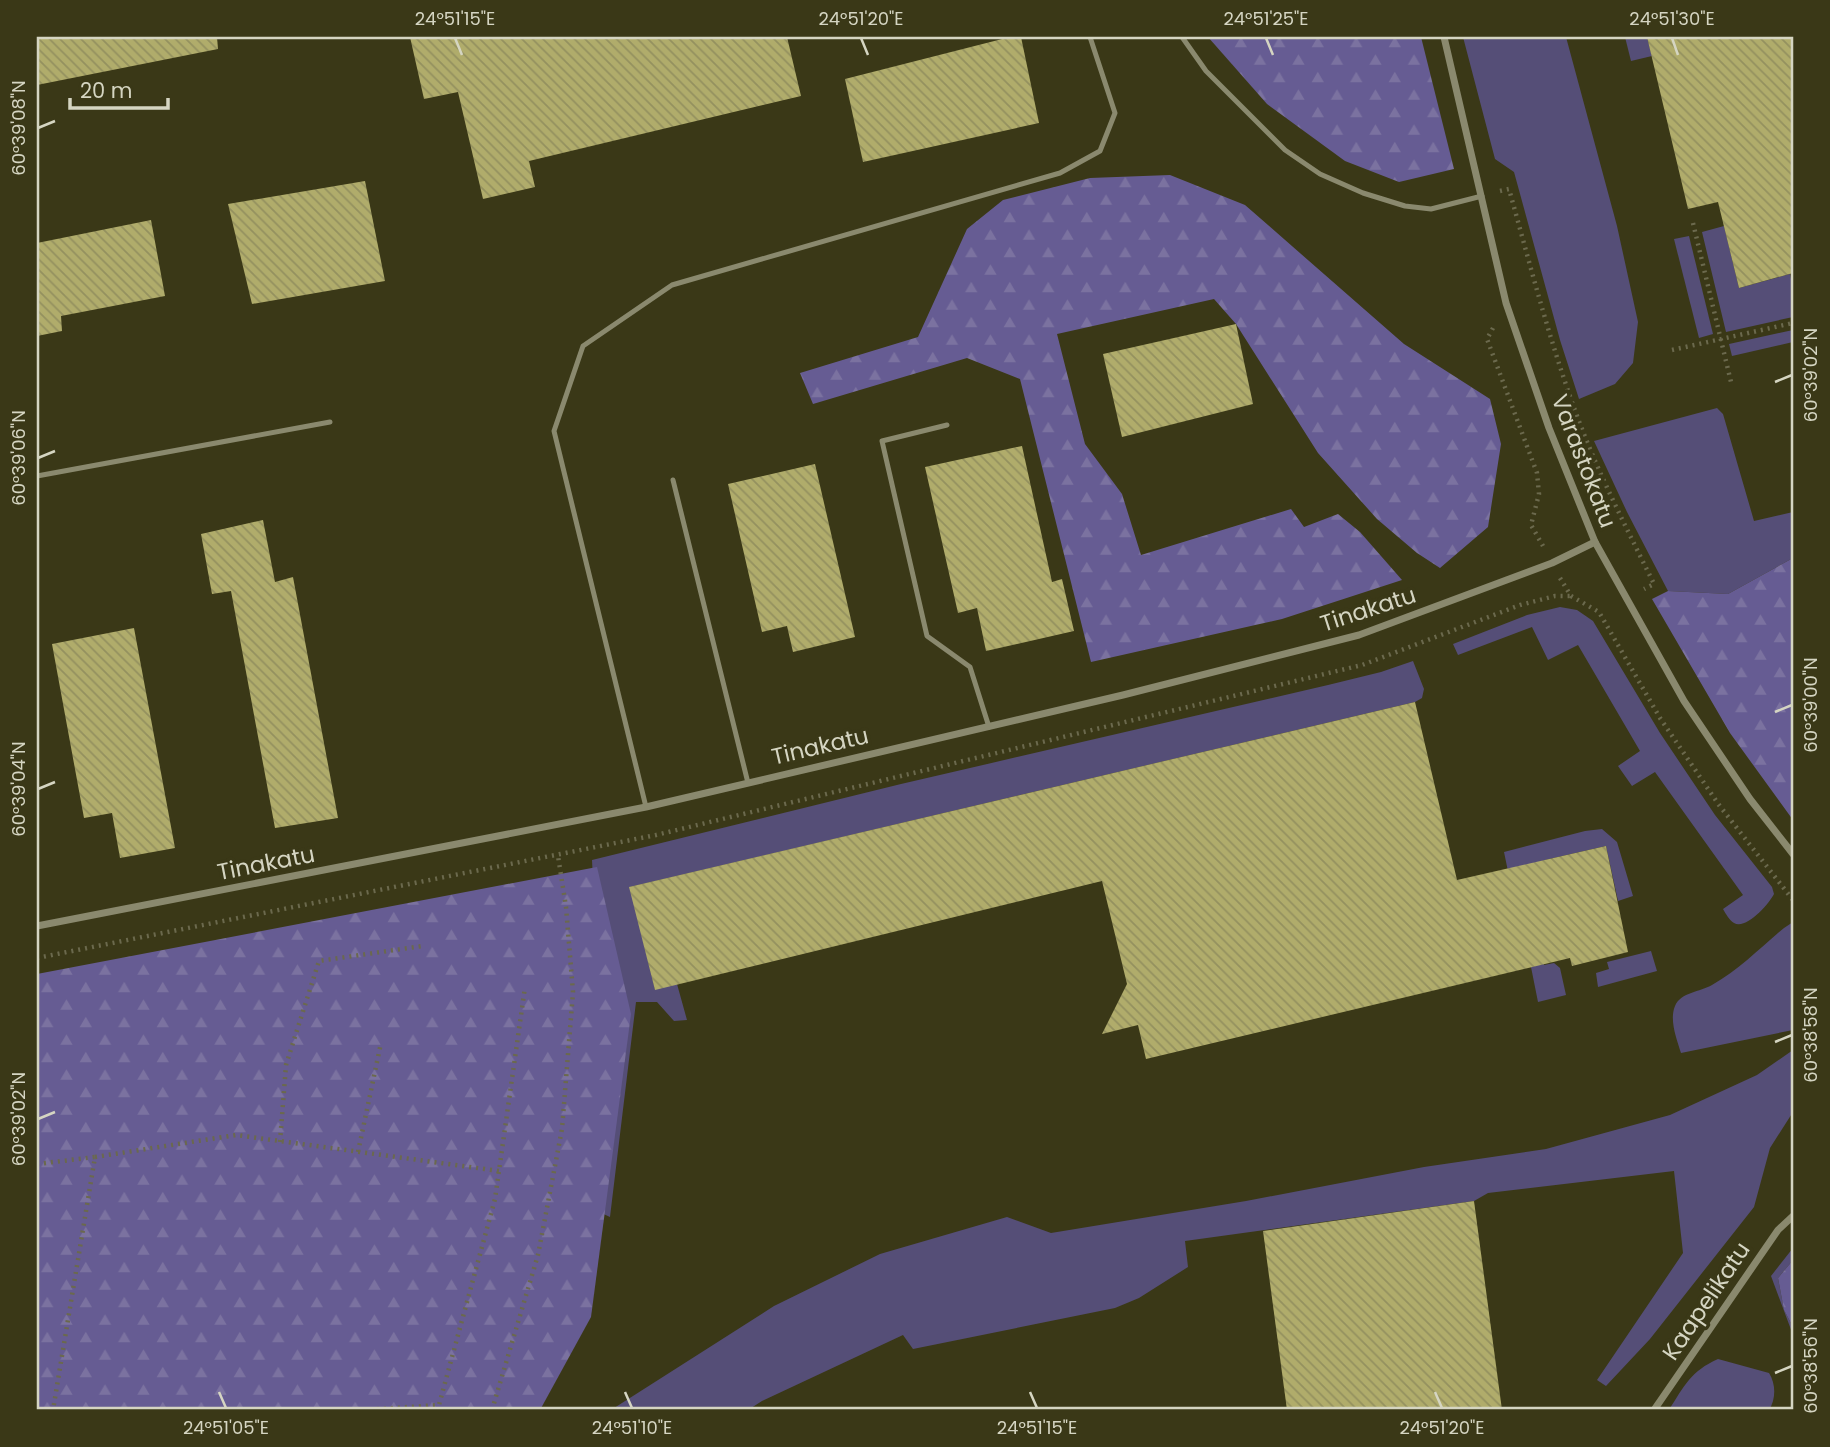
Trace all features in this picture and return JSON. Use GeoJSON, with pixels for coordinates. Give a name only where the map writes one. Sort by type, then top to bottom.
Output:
{"type":"FeatureCollection","features":[{"type":"Feature","properties":{"kind":"street","name":"Varastokatu"},"geometry":{"type":"LineString","coordinates":[[1444,37],[1506,303],[1549,428],[1595,542],[1684,701],[1750,799],[1793,853]]}},
{"type":"Feature","properties":{"kind":"street","name":"Tinakatu"},"geometry":{"type":"LineString","coordinates":[[37,926],[646,807],[1123,695],[1359,635],[1552,564],[1595,542]]}},
{"type":"Feature","properties":{"kind":"street","name":"Kaapelikatu"},"geometry":{"type":"LineString","coordinates":[[1654,1410],[1778,1230],[1793,1216]]}},
{"type":"Feature","properties":{"kind":"lane"},"geometry":{"type":"LineString","coordinates":[[646,807],[554,431],[583,346],[672,285],[1060,173],[1100,151],[1115,113],[1090,37]]}},
{"type":"Feature","properties":{"kind":"lane"},"geometry":{"type":"LineString","coordinates":[[1182,37],[1206,71],[1285,150],[1320,174],[1363,193],[1405,206],[1431,209],[1482,196]]}},
{"type":"Feature","properties":{"kind":"lane"},"geometry":{"type":"LineString","coordinates":[[37,476],[330,422]]}},
{"type":"Feature","properties":{"kind":"lane"},"geometry":{"type":"LineString","coordinates":[[947,425],[882,441],[926,636],[970,667],[989,727]]}},
{"type":"Feature","properties":{"kind":"lane"},"geometry":{"type":"LineString","coordinates":[[673,480],[748,783]]}},
{"type":"Feature","properties":{"kind":"path"},"geometry":{"type":"LineString","coordinates":[[1482,196],[1509,189],[1542,309],[1579,421],[1654,584],[1599,612]]}},
{"type":"Feature","properties":{"kind":"path"},"geometry":{"type":"LineString","coordinates":[[1693,223],[1731,382]]}},
{"type":"Feature","properties":{"kind":"path"},"geometry":{"type":"LineString","coordinates":[[1672,350],[1793,323]]}},
{"type":"Feature","properties":{"kind":"path"},"geometry":{"type":"LineString","coordinates":[[492,1410],[538,1255],[562,1129],[573,992],[566,907],[558,856]]}},
{"type":"Feature","properties":{"kind":"path"},"geometry":{"type":"LineString","coordinates":[[280,1142],[286,1065],[319,961],[423,946]]}},
{"type":"Feature","properties":{"kind":"path"},"geometry":{"type":"LineString","coordinates":[[363,1410],[439,1405],[495,1199],[525,987]]}},
{"type":"Feature","properties":{"kind":"path"},"geometry":{"type":"LineString","coordinates":[[358,1152],[381,1043]]}},
{"type":"Feature","properties":{"kind":"path"},"geometry":{"type":"LineString","coordinates":[[37,1164],[236,1135],[499,1171]]}},
{"type":"Feature","properties":{"kind":"path"},"geometry":{"type":"LineString","coordinates":[[53,1410],[95,1157]]}},
{"type":"Feature","properties":{"kind":"shaded area"},"geometry":{"type":"Polygon","coordinates":[[[1463,37],[1566,37],[1617,226],[1638,322],[1633,363],[1615,384],[1579,399],[1514,172],[1495,159],[1463,37]]]}},
{"type":"Feature","properties":{"kind":"shaded area"},"geometry":{"type":"Polygon","coordinates":[[[1625,37],[1647,37],[1652,56],[1631,61],[1625,37]]]}},
{"type":"Feature","properties":{"kind":"shaded area"},"geometry":{"type":"Polygon","coordinates":[[[1724,226],[1739,288],[1790,274],[1793,317],[1726,332],[1702,232],[1724,226]]]}},
{"type":"Feature","properties":{"kind":"shaded area"},"geometry":{"type":"Polygon","coordinates":[[[1689,236],[1713,334],[1699,338],[1674,239],[1689,236]]]}},
{"type":"Feature","properties":{"kind":"shaded area"},"geometry":{"type":"Polygon","coordinates":[[[1793,330],[1793,342],[1732,356],[1729,344],[1793,330]]]}},
{"type":"Feature","properties":{"kind":"shaded area"},"geometry":{"type":"Polygon","coordinates":[[[1717,408],[1723,414],[1754,521],[1793,512],[1793,558],[1728,594],[1668,591],[1594,441],[1717,408]]]}},
{"type":"Feature","properties":{"kind":"shaded area"},"geometry":{"type":"Polygon","coordinates":[[[1560,607],[1577,610],[1593,621],[1660,733],[1715,815],[1772,887],[1774,894],[1751,920],[1734,923],[1726,915],[1723,909],[1743,895],[1655,772],[1632,786],[1618,766],[1640,751],[1578,645],[1548,660],[1532,627],[1458,655],[1453,644],[1527,615],[1560,607]]]}},
{"type":"Feature","properties":{"kind":"shaded area"},"geometry":{"type":"Polygon","coordinates":[[[1413,661],[1424,689],[1422,698],[1415,702],[630,887],[655,989],[677,984],[687,1020],[674,1021],[657,1002],[636,1002],[610,1217],[586,1206],[602,1061],[592,860],[901,784],[1328,685],[1413,661]]]}},
{"type":"Feature","properties":{"kind":"shaded area"},"geometry":{"type":"Polygon","coordinates":[[[1602,829],[1617,842],[1633,896],[1618,901],[1606,846],[1545,860],[1510,881],[1504,852],[1602,829]]]}},
{"type":"Feature","properties":{"kind":"shaded area"},"geometry":{"type":"Polygon","coordinates":[[[1793,922],[1793,1030],[1681,1053],[1673,1024],[1673,1012],[1678,1001],[1722,979],[1793,922]]]}},
{"type":"Feature","properties":{"kind":"shaded area"},"geometry":{"type":"Polygon","coordinates":[[[1538,944],[1544,965],[1554,963],[1560,968],[1566,995],[1538,1002],[1531,967],[1538,944]]]}},
{"type":"Feature","properties":{"kind":"shaded area"},"geometry":{"type":"Polygon","coordinates":[[[1651,951],[1657,971],[1598,987],[1596,973],[1609,969],[1607,962],[1651,951]]]}},
{"type":"Feature","properties":{"kind":"shaded area"},"geometry":{"type":"Polygon","coordinates":[[[1793,1050],[1793,1112],[1770,1148],[1754,1207],[1650,1339],[1606,1386],[1597,1380],[1683,1253],[1674,1171],[1488,1193],[1474,1201],[1185,1241],[1188,1267],[1139,1298],[1115,1308],[913,1349],[903,1335],[748,1410],[611,1410],[774,1306],[880,1254],[1007,1217],[1051,1233],[1246,1201],[1424,1167],[1546,1149],[1670,1115],[1757,1075],[1793,1050]]]}},
{"type":"Feature","properties":{"kind":"shaded area"},"geometry":{"type":"Polygon","coordinates":[[[1793,1248],[1793,1260],[1778,1278],[1784,1310],[1793,1327],[1793,1335],[1771,1276],[1793,1248]]]}},
{"type":"Feature","properties":{"kind":"shaded area"},"geometry":{"type":"Polygon","coordinates":[[[1718,1359],[1769,1373],[1774,1391],[1769,1410],[1669,1410],[1695,1374],[1718,1359]]]}},
{"type":"Feature","properties":{"kind":"green space"},"geometry":{"type":"Polygon","coordinates":[[[1208,37],[1421,37],[1454,169],[1399,182],[1345,161],[1267,104],[1208,37]]]}},
{"type":"Feature","properties":{"kind":"green space"},"geometry":{"type":"Polygon","coordinates":[[[1170,175],[1245,205],[1404,344],[1490,399],[1501,444],[1488,527],[1440,568],[1417,553],[1377,519],[1318,453],[1236,324],[1214,299],[1057,334],[1085,444],[1122,494],[1141,555],[1291,509],[1304,527],[1338,514],[1360,532],[1402,580],[1282,619],[1091,662],[1020,379],[967,358],[813,404],[800,373],[918,337],[967,229],[1003,200],[1090,178],[1170,175]]]}},
{"type":"Feature","properties":{"kind":"green space"},"geometry":{"type":"Polygon","coordinates":[[[1793,558],[1793,820],[1730,733],[1652,599],[1668,591],[1728,594],[1793,558]]]}},
{"type":"Feature","properties":{"kind":"green space"},"geometry":{"type":"Polygon","coordinates":[[[597,867],[631,1014],[591,1317],[540,1410],[37,1410],[37,974],[597,867]]]}},
{"type":"Feature","properties":{"kind":"green space"},"geometry":{"type":"Polygon","coordinates":[[[1793,1260],[1793,1327],[1784,1310],[1778,1278],[1793,1260]]]}},
{"type":"Feature","properties":{"kind":"building"},"geometry":{"type":"Polygon","coordinates":[[[37,37],[217,37],[218,49],[37,85],[37,37]]]}},
{"type":"Feature","properties":{"kind":"building"},"geometry":{"type":"Polygon","coordinates":[[[410,37],[787,37],[801,96],[529,161],[535,187],[483,199],[458,92],[424,99],[410,37]]]}},
{"type":"Feature","properties":{"kind":"building"},"geometry":{"type":"Polygon","coordinates":[[[1010,37],[1021,37],[1039,123],[863,162],[845,79],[1010,37]]]}},
{"type":"Feature","properties":{"kind":"building"},"geometry":{"type":"Polygon","coordinates":[[[1647,37],[1793,37],[1793,273],[1739,288],[1718,202],[1688,209],[1647,37]]]}},
{"type":"Feature","properties":{"kind":"building"},"geometry":{"type":"Polygon","coordinates":[[[365,181],[385,281],[252,304],[228,204],[365,181]]]}},
{"type":"Feature","properties":{"kind":"building"},"geometry":{"type":"Polygon","coordinates":[[[151,220],[165,296],[61,316],[62,331],[37,336],[37,243],[151,220]]]}},
{"type":"Feature","properties":{"kind":"building"},"geometry":{"type":"Polygon","coordinates":[[[1236,324],[1253,404],[1122,437],[1103,354],[1236,324]]]}},
{"type":"Feature","properties":{"kind":"building"},"geometry":{"type":"Polygon","coordinates":[[[1022,446],[1052,582],[1062,579],[1074,631],[986,651],[977,608],[958,613],[925,467],[1022,446]]]}},
{"type":"Feature","properties":{"kind":"building"},"geometry":{"type":"Polygon","coordinates":[[[815,464],[855,637],[793,652],[787,626],[762,632],[728,484],[815,464]]]}},
{"type":"Feature","properties":{"kind":"building"},"geometry":{"type":"Polygon","coordinates":[[[263,520],[275,582],[293,577],[338,818],[275,828],[231,591],[212,594],[201,534],[263,520]]]}},
{"type":"Feature","properties":{"kind":"building"},"geometry":{"type":"Polygon","coordinates":[[[134,628],[175,848],[120,858],[112,813],[84,818],[52,644],[134,628]]]}},
{"type":"Feature","properties":{"kind":"building"},"geometry":{"type":"Polygon","coordinates":[[[1415,702],[1457,880],[1606,846],[1628,952],[1572,966],[1570,958],[1146,1059],[1138,1025],[1102,1034],[1127,984],[1102,881],[655,990],[629,887],[1415,702]]]}},
{"type":"Feature","properties":{"kind":"building"},"geometry":{"type":"Polygon","coordinates":[[[1474,1201],[1502,1410],[1287,1410],[1263,1231],[1474,1201]]]}}]}
